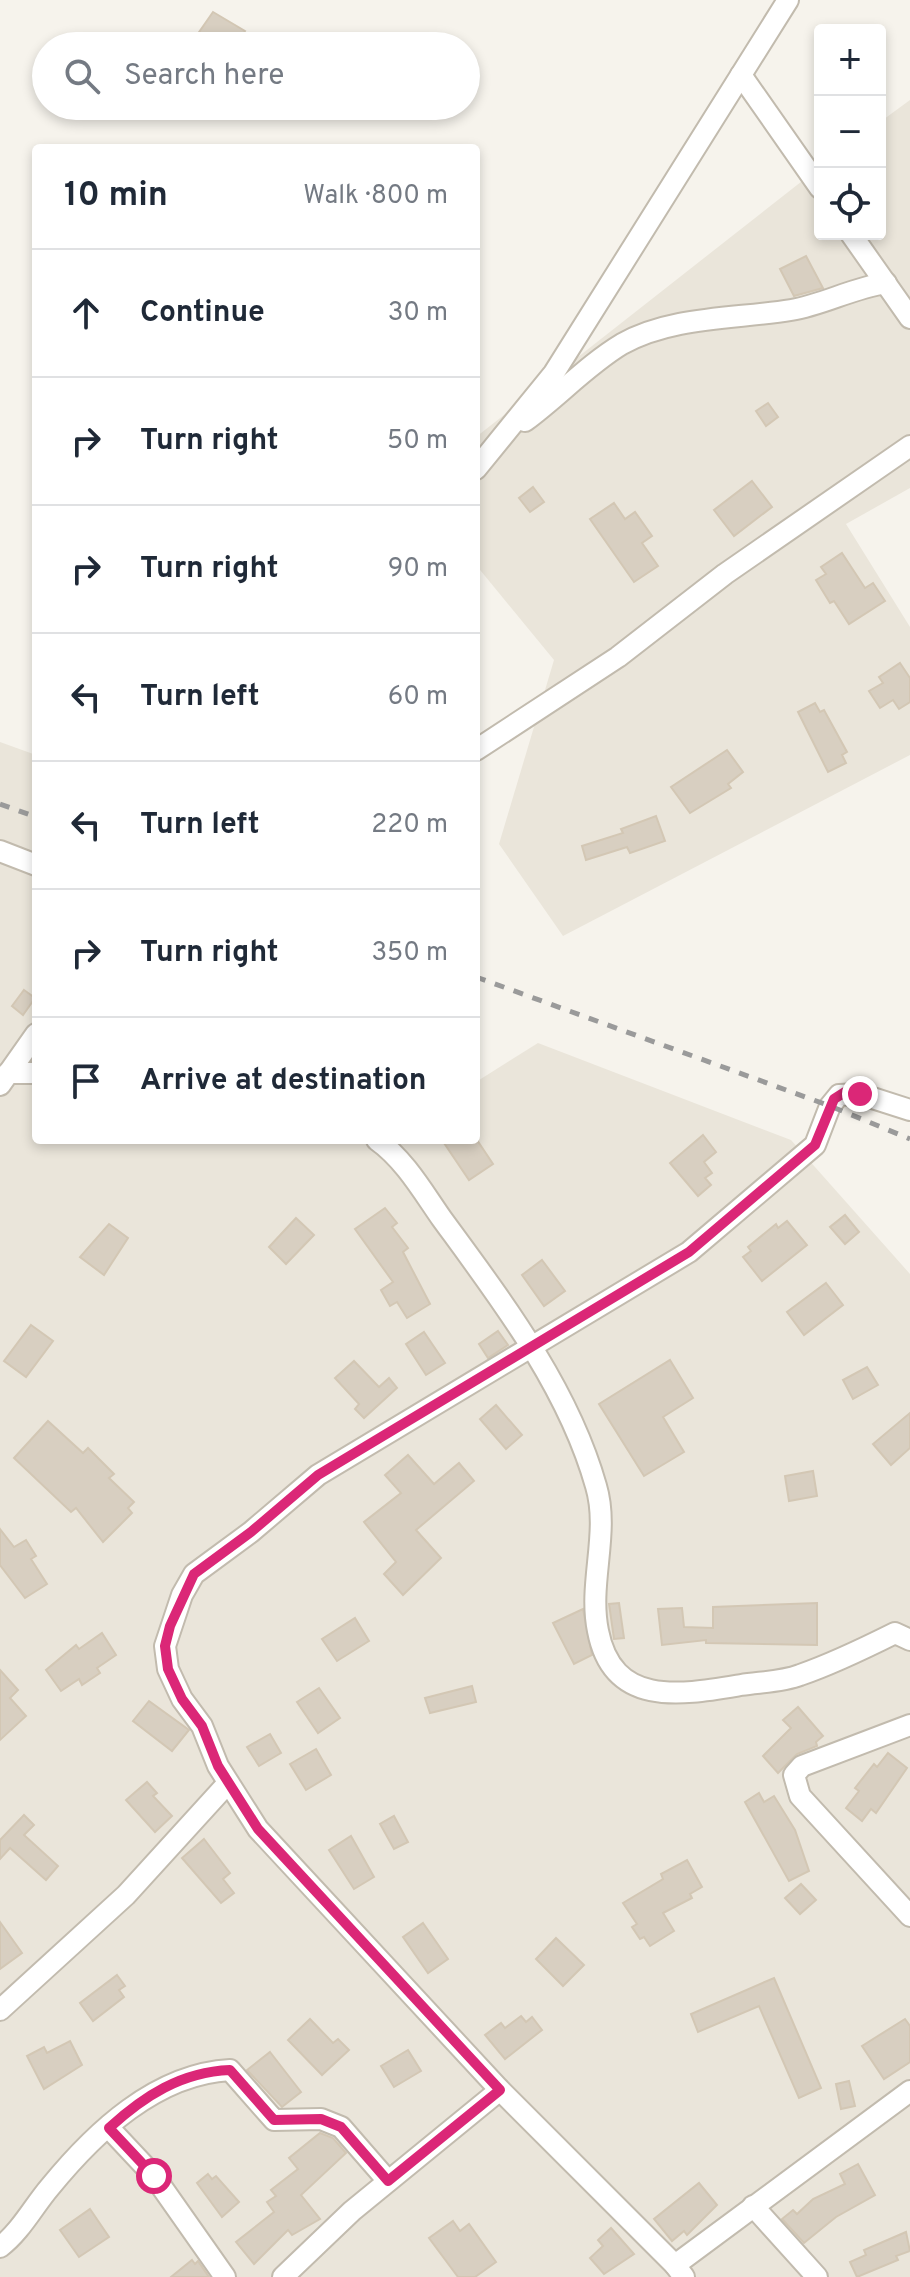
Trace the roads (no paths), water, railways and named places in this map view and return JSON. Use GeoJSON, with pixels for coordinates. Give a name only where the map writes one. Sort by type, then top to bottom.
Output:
{"type":"FeatureCollection","features":[{"type":"Feature","properties":{"kind":"street"},"geometry":{"type":"LineString","coordinates":[[480,464],[554,373],[788,0]]}},
{"type":"Feature","properties":{"kind":"street"},"geometry":{"type":"LineString","coordinates":[[741,75],[814,179]]}},
{"type":"Feature","properties":{"kind":"street"},"geometry":{"type":"LineString","coordinates":[[855,240],[907,309]]}},
{"type":"Feature","properties":{"kind":"street"},"geometry":{"type":"LineString","coordinates":[[501,439],[600,360],[651,331],[738,314],[794,310],[859,287],[886,283]]}},
{"type":"Feature","properties":{"kind":"street"},"geometry":{"type":"LineString","coordinates":[[480,747],[618,657],[725,574],[910,446]]}},
{"type":"Feature","properties":{"kind":"street"},"geometry":{"type":"LineString","coordinates":[[0,851],[32,863]]}},
{"type":"Feature","properties":{"kind":"street"},"geometry":{"type":"LineString","coordinates":[[4,1079],[32,1040]]}},
{"type":"Feature","properties":{"kind":"street"},"geometry":{"type":"LineString","coordinates":[[4,1079],[32,1074]]}},
{"type":"Feature","properties":{"kind":"street"},"geometry":{"type":"LineString","coordinates":[[910,1110],[860,1094],[839,1095],[830,1106],[815,1145],[689,1252],[318,1475],[251,1532],[194,1574],[170,1626],[165,1646],[168,1669],[182,1699],[202,1726],[228,1783],[258,1829],[500,2090],[680,2271],[753,2206],[910,2091]]}},
{"type":"Feature","properties":{"kind":"street"},"geometry":{"type":"LineString","coordinates":[[381,1144],[410,1174],[531,1346],[570,1421],[597,1488],[600,1507],[594,1589],[596,1626],[605,1657],[622,1678],[645,1689],[669,1695],[799,1676],[895,1633],[910,1640]]}},
{"type":"Feature","properties":{"kind":"street"},"geometry":{"type":"LineString","coordinates":[[910,1725],[802,1766],[794,1775],[800,1796],[910,1916]]}},
{"type":"Feature","properties":{"kind":"street"},"geometry":{"type":"LineString","coordinates":[[0,2010],[126,1895],[228,1783]]}},
{"type":"Feature","properties":{"kind":"street"},"geometry":{"type":"LineString","coordinates":[[0,2247],[17,2234],[52,2184],[109,2128],[151,2093],[174,2082],[211,2071],[230,2070],[274,2120],[321,2119],[341,2127],[388,2181]]}},
{"type":"Feature","properties":{"kind":"street"},"geometry":{"type":"LineString","coordinates":[[283,2277],[388,2181],[500,2090]]}},
{"type":"Feature","properties":{"kind":"street"},"geometry":{"type":"LineString","coordinates":[[109,2128],[154,2176],[225,2277]]}},
{"type":"Feature","properties":{"kind":"street"},"geometry":{"type":"LineString","coordinates":[[753,2206],[810,2275]]}},
{"type":"Feature","properties":{"kind":"railway"},"geometry":{"type":"LineString","coordinates":[[0,804],[32,816]]}},
{"type":"Feature","properties":{"kind":"railway"},"geometry":{"type":"LineString","coordinates":[[480,978],[830,1106],[910,1139]]}}]}
